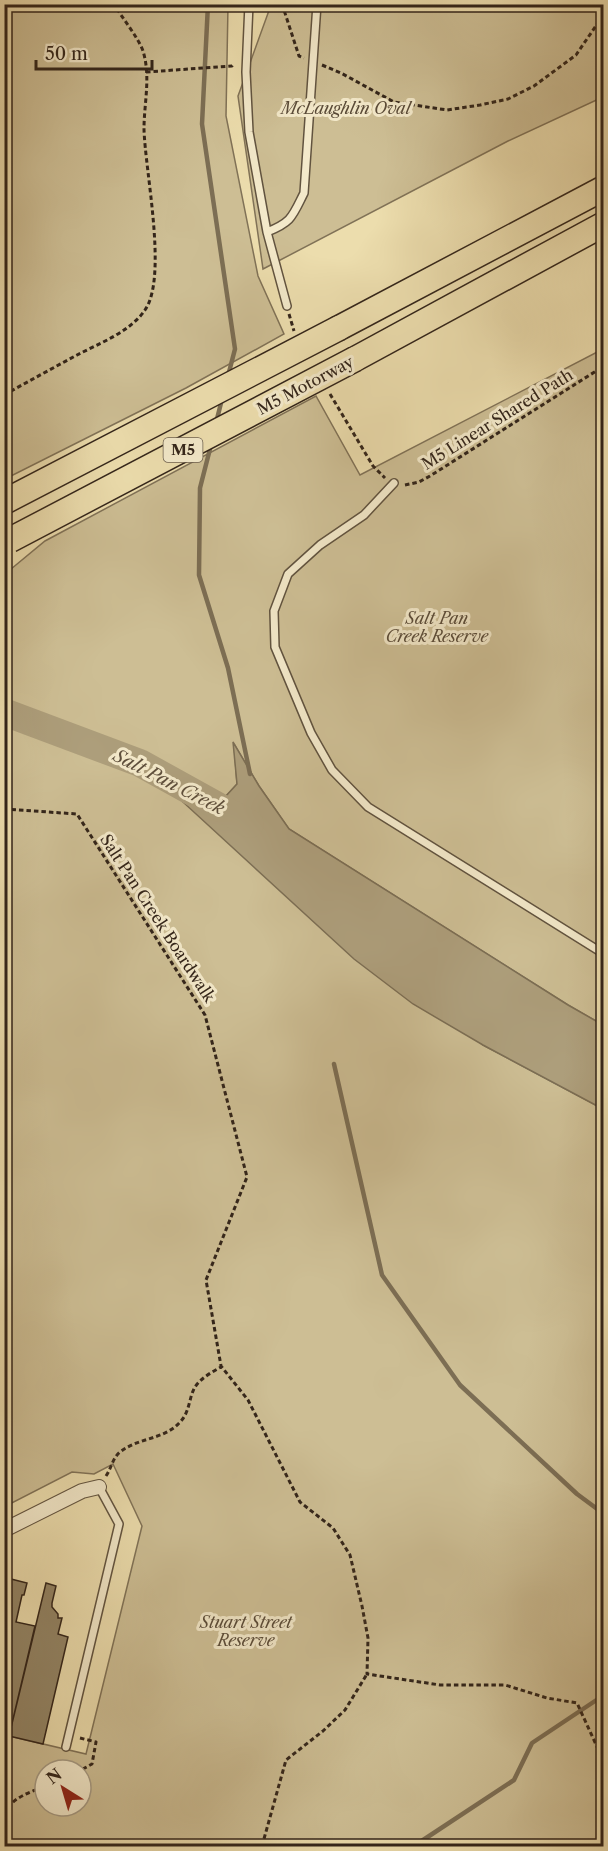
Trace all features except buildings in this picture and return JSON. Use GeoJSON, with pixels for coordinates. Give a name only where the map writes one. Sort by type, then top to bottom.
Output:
{"type":"FeatureCollection","features":[{"type":"Feature","properties":{"kind":"highway","name":"M5 Motorway"},"geometry":{"type":"LineString","coordinates":[[4,501],[339,328],[603,188]]}},
{"type":"Feature","properties":{"kind":"highway","name":"M5 Motorway"},"geometry":{"type":"LineString","coordinates":[[6,543],[355,359],[603,224]]}},
{"type":"Feature","properties":{"kind":"street"},"geometry":{"type":"LineString","coordinates":[[4,1530],[82,1491],[99,1487]]}},
{"type":"Feature","properties":{"kind":"lane"},"geometry":{"type":"LineString","coordinates":[[249,4],[246,72],[249,132],[267,232],[287,306]]}},
{"type":"Feature","properties":{"kind":"lane"},"geometry":{"type":"LineString","coordinates":[[267,232],[283,226],[291,219],[304,193],[316,4]]}},
{"type":"Feature","properties":{"kind":"lane"},"geometry":{"type":"LineString","coordinates":[[394,483],[364,515],[320,545],[288,574],[274,611],[275,647],[311,734],[333,770],[368,807],[603,954]]}},
{"type":"Feature","properties":{"kind":"lane"},"geometry":{"type":"LineString","coordinates":[[66,1747],[119,1524],[99,1487]]}},
{"type":"Feature","properties":{"kind":"path"},"geometry":{"type":"LineString","coordinates":[[4,394],[116,334],[137,320],[152,296],[155,269],[144,128],[147,98],[146,72],[142,51],[114,4]]}},
{"type":"Feature","properties":{"kind":"path"},"geometry":{"type":"LineString","coordinates":[[282,4],[298,56],[341,73],[394,102],[447,110],[508,99],[534,86],[576,55],[603,14]]}},
{"type":"Feature","properties":{"kind":"path"},"geometry":{"type":"LineString","coordinates":[[597,25],[603,27]]}},
{"type":"Feature","properties":{"kind":"path"},"geometry":{"type":"LineString","coordinates":[[146,72],[232,66]]}},
{"type":"Feature","properties":{"kind":"path"},"geometry":{"type":"LineString","coordinates":[[287,306],[292,328],[298,339]]}},
{"type":"Feature","properties":{"kind":"path","name":"M5 Linear Shared Path"},"geometry":{"type":"LineString","coordinates":[[394,483],[410,484],[430,476],[603,366]]}},
{"type":"Feature","properties":{"kind":"path"},"geometry":{"type":"LineString","coordinates":[[327,388],[373,466],[386,479],[394,483]]}},
{"type":"Feature","properties":{"kind":"path","name":"Salt Pan Creek Boardwalk"},"geometry":{"type":"LineString","coordinates":[[4,809],[77,814],[205,1015],[247,1177],[206,1280],[221,1366],[248,1400],[300,1502],[333,1528],[350,1555],[368,1638],[367,1674]]}},
{"type":"Feature","properties":{"kind":"path"},"geometry":{"type":"LineString","coordinates":[[99,1487],[110,1471],[113,1460],[121,1452],[141,1442],[163,1436],[182,1420],[188,1411],[196,1386],[221,1366]]}},
{"type":"Feature","properties":{"kind":"path"},"geometry":{"type":"LineString","coordinates":[[262,1846],[286,1760],[345,1710],[367,1674],[440,1685],[505,1685],[547,1698],[577,1703],[603,1762]]}},
{"type":"Feature","properties":{"kind":"path"},"geometry":{"type":"LineString","coordinates":[[69,1735],[96,1742],[93,1758]]}},
{"type":"Feature","properties":{"kind":"path"},"geometry":{"type":"LineString","coordinates":[[4,1814],[8,1805],[33,1791]]}},
{"type":"Feature","properties":{"kind":"green space"},"geometry":{"type":"Polygon","coordinates":[[[5,4],[228,5],[226,116],[258,276],[284,334],[186,388],[5,479],[5,4]]]}},
{"type":"Feature","properties":{"kind":"green space","name":"McLaughlin Oval"},"geometry":{"type":"Polygon","coordinates":[[[271,5],[603,5],[603,97],[508,141],[263,269],[238,96],[271,5]]]}},
{"type":"Feature","properties":{"kind":"green space"},"geometry":{"type":"Polygon","coordinates":[[[603,349],[603,1025],[289,829],[259,786],[234,744],[237,784],[215,808],[185,803],[483,1045],[603,1109],[603,1846],[5,1846],[4,1757],[9,1736],[86,1754],[142,1526],[113,1464],[94,1474],[72,1472],[6,1506],[5,1503],[5,574],[45,541],[316,396],[360,475],[603,349]]]}},
{"type":"Feature","properties":{"kind":"shaded area"},"geometry":{"type":"Polygon","coordinates":[[[233,742],[259,786],[289,829],[603,1025],[603,1109],[483,1045],[413,1004],[354,959],[184,803],[215,808],[237,784],[233,742]]]}},
{"type":"Feature","properties":{"kind":"waterway"},"geometry":{"type":"LineString","coordinates":[[208,4],[202,124],[235,349],[228,376]]}},
{"type":"Feature","properties":{"kind":"waterway"},"geometry":{"type":"LineString","coordinates":[[216,423],[222,399]]}},
{"type":"Feature","properties":{"kind":"waterway"},"geometry":{"type":"LineString","coordinates":[[211,445],[200,488],[199,575],[228,668],[250,774]]}},
{"type":"Feature","properties":{"kind":"waterway","name":"Salt Pan Creek"},"geometry":{"type":"LineString","coordinates":[[4,712],[140,763],[250,824]]}},
{"type":"Feature","properties":{"kind":"waterway"},"geometry":{"type":"LineString","coordinates":[[334,1064],[382,1275],[460,1385],[577,1494],[604,1514]]}},
{"type":"Feature","properties":{"kind":"waterway"},"geometry":{"type":"LineString","coordinates":[[414,1846],[514,1780],[532,1743],[604,1695]]}},
{"type":"Feature","properties":{"kind":"park label","name":"Salt Pan Creek Reserve"},"geometry":{"type":"Point","coordinates":[437,627]}},
{"type":"Feature","properties":{"kind":"park label","name":"Stuart Street Reserve"},"geometry":{"type":"Point","coordinates":[246,1631]}}]}
